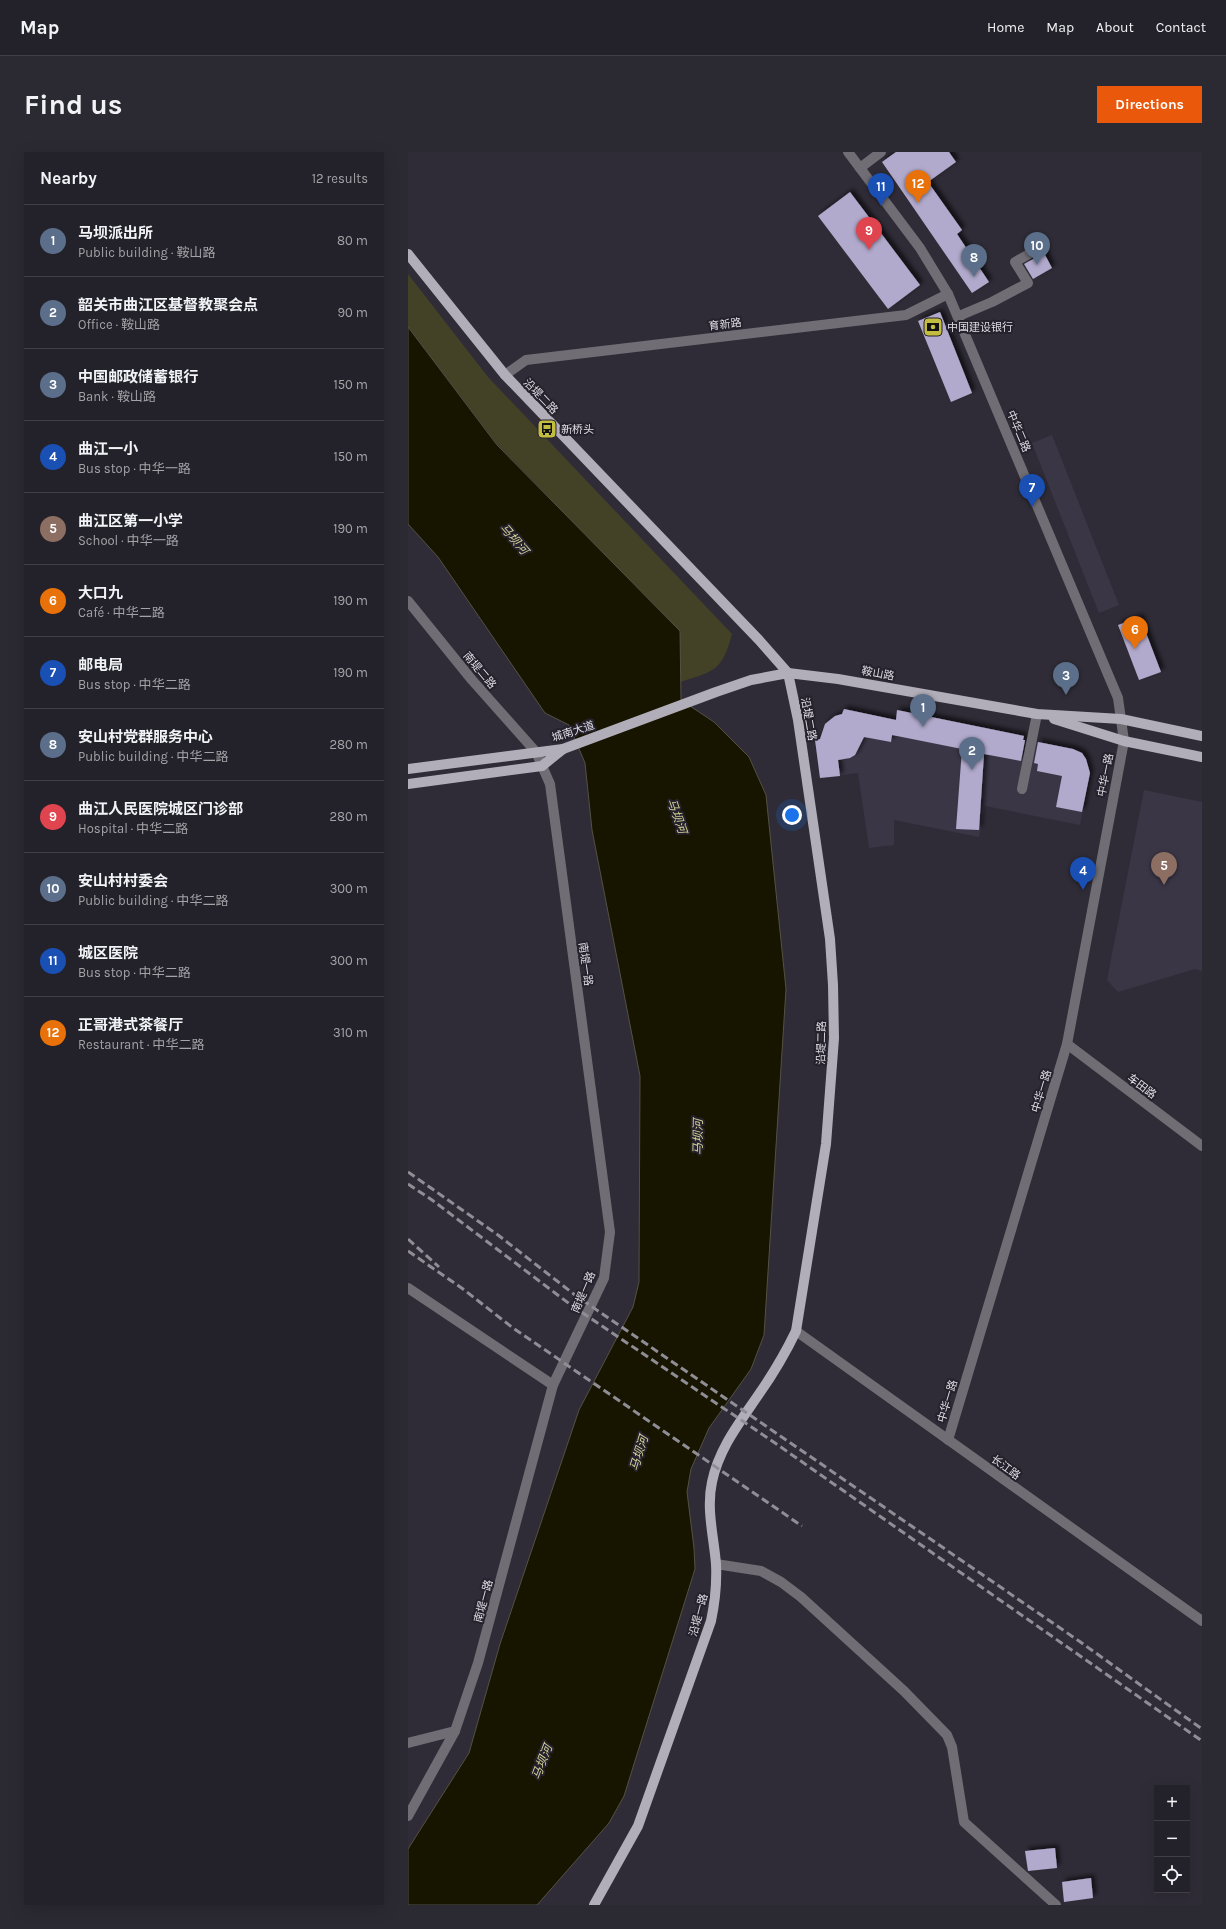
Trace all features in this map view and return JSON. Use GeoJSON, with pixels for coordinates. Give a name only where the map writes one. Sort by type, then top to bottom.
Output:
{"type":"FeatureCollection","features":[{"type":"Feature","properties":{"kind":"main road","name":"沿堤二路"},"geometry":{"type":"LineString","coordinates":[[408,254],[505,375],[759,640],[788,673],[798,720],[830,940],[834,1038],[832,1088],[826,1144],[796,1331]]}},
{"type":"Feature","properties":{"kind":"main road","name":"鞍山路"},"geometry":{"type":"LineString","coordinates":[[716,692],[751,680],[788,673],[838,678],[1037,714],[1121,719],[1202,736]]}},
{"type":"Feature","properties":{"kind":"main road","name":"城南大道"},"geometry":{"type":"LineString","coordinates":[[408,769],[563,749],[716,692]]}},
{"type":"Feature","properties":{"kind":"main road","name":"鞍山路"},"geometry":{"type":"LineString","coordinates":[[1037,714],[1124,741],[1202,757]]}},
{"type":"Feature","properties":{"kind":"main road"},"geometry":{"type":"LineString","coordinates":[[408,784],[542,766],[563,749]]}},
{"type":"Feature","properties":{"kind":"main road","name":"沿堤一路"},"geometry":{"type":"LineString","coordinates":[[594,1905],[638,1826],[655,1783],[711,1621],[717,1593],[716,1564],[710,1508],[711,1484],[718,1459],[730,1437],[784,1356],[796,1331]]}},
{"type":"Feature","properties":{"kind":"street","name":"中华二路"},"geometry":{"type":"LineString","coordinates":[[848,152],[920,248],[948,294],[1118,698],[1124,741]]}},
{"type":"Feature","properties":{"kind":"street"},"geometry":{"type":"LineString","coordinates":[[860,168],[881,152]]}},
{"type":"Feature","properties":{"kind":"street"},"geometry":{"type":"LineString","coordinates":[[958,316],[992,302],[1028,283],[1015,262],[1043,246]]}},
{"type":"Feature","properties":{"kind":"street","name":"育新路"},"geometry":{"type":"LineString","coordinates":[[505,375],[526,360],[906,315],[948,294]]}},
{"type":"Feature","properties":{"kind":"street","name":"南堤二路"},"geometry":{"type":"LineString","coordinates":[[408,601],[472,680],[536,752]]}},
{"type":"Feature","properties":{"kind":"street"},"geometry":{"type":"LineString","coordinates":[[1022,789],[1037,714]]}},
{"type":"Feature","properties":{"kind":"street","name":"中华一路"},"geometry":{"type":"LineString","coordinates":[[948,1440],[1067,1044],[1124,741]]}},
{"type":"Feature","properties":{"kind":"street","name":"南堤一路"},"geometry":{"type":"LineString","coordinates":[[408,1816],[455,1731],[478,1663],[554,1385],[604,1278],[610,1232],[550,784],[536,752]]}},
{"type":"Feature","properties":{"kind":"street","name":"车田路"},"geometry":{"type":"LineString","coordinates":[[1067,1044],[1202,1146]]}},
{"type":"Feature","properties":{"kind":"street"},"geometry":{"type":"LineString","coordinates":[[408,1288],[554,1385]]}},
{"type":"Feature","properties":{"kind":"street","name":"长江路"},"geometry":{"type":"LineString","coordinates":[[796,1331],[1202,1621]]}},
{"type":"Feature","properties":{"kind":"street"},"geometry":{"type":"LineString","coordinates":[[716,1564],[761,1571],[781,1582],[904,1691],[942,1729],[947,1735],[952,1747],[964,1822],[1056,1905]]}},
{"type":"Feature","properties":{"kind":"street"},"geometry":{"type":"LineString","coordinates":[[408,1743],[455,1731]]}},
{"type":"Feature","properties":{"kind":"shaded area"},"geometry":{"type":"Polygon","coordinates":[[[408,274],[488,377],[732,634],[725,656],[715,668],[709,672],[680,682],[679,631],[497,444],[408,327],[408,274]]]}},
{"type":"Feature","properties":{"kind":"shaded area"},"geometry":{"type":"Polygon","coordinates":[[[1052,435],[1119,605],[1099,613],[1032,443],[1052,435]]]}},
{"type":"Feature","properties":{"kind":"shaded area"},"geometry":{"type":"Polygon","coordinates":[[[844,709],[896,720],[893,735],[1019,760],[1023,739],[1073,749],[1082,753],[1086,759],[1090,773],[1080,825],[985,806],[979,837],[894,820],[894,845],[869,848],[858,773],[820,778],[815,740],[820,739],[825,724],[835,716],[842,714],[844,709]]]}},
{"type":"Feature","properties":{"kind":"shaded area"},"geometry":{"type":"Polygon","coordinates":[[[1144,790],[1202,802],[1202,971],[1195,969],[1118,992],[1107,980],[1144,790]]]}},
{"type":"Feature","properties":{"kind":"water","name":"马坝河"},"geometry":{"type":"Polygon","coordinates":[[[408,327],[497,445],[680,631],[681,700],[714,722],[749,757],[766,795],[786,989],[764,1335],[751,1369],[709,1428],[691,1469],[687,1492],[695,1569],[624,1796],[609,1823],[537,1905],[408,1905],[408,1849],[469,1753],[500,1644],[579,1410],[633,1307],[639,1282],[640,1076],[592,830],[585,763],[569,725],[545,713],[438,557],[408,524],[408,327]]]}},
{"type":"Feature","properties":{"kind":"building"},"geometry":{"type":"Polygon","coordinates":[[[896,152],[949,152],[956,162],[928,182],[962,230],[957,234],[989,282],[972,293],[882,162],[896,152]]]}},
{"type":"Feature","properties":{"kind":"building"},"geometry":{"type":"Polygon","coordinates":[[[850,192],[920,285],[888,309],[818,216],[850,192]]]}},
{"type":"Feature","properties":{"kind":"building"},"geometry":{"type":"Polygon","coordinates":[[[1044,253],[1052,268],[1033,279],[1024,264],[1044,253]]]}},
{"type":"Feature","properties":{"kind":"building"},"geometry":{"type":"Polygon","coordinates":[[[940,312],[972,393],[951,402],[918,321],[940,312]]]}},
{"type":"Feature","properties":{"kind":"building"},"geometry":{"type":"Polygon","coordinates":[[[1140,617],[1161,672],[1139,680],[1118,625],[1140,617]]]}},
{"type":"Feature","properties":{"kind":"building"},"geometry":{"type":"Polygon","coordinates":[[[844,709],[896,720],[897,710],[1024,736],[1023,740],[1025,740],[1021,761],[984,754],[979,830],[956,829],[962,749],[892,735],[891,742],[864,737],[855,755],[850,758],[838,760],[840,776],[820,778],[815,740],[820,739],[825,724],[835,716],[842,714],[844,709]]]}},
{"type":"Feature","properties":{"kind":"building"},"geometry":{"type":"Polygon","coordinates":[[[1038,742],[1073,749],[1082,753],[1086,759],[1090,773],[1082,812],[1056,807],[1062,776],[1037,771],[1038,764],[1034,763],[1038,742]]]}},
{"type":"Feature","properties":{"kind":"building"},"geometry":{"type":"Polygon","coordinates":[[[1055,1848],[1057,1868],[1028,1871],[1025,1851],[1055,1848]]]}},
{"type":"Feature","properties":{"kind":"building"},"geometry":{"type":"Polygon","coordinates":[[[1091,1878],[1093,1898],[1064,1902],[1062,1882],[1091,1878]]]}},
{"type":"Feature","properties":{"kind":"railway"},"geometry":{"type":"LineString","coordinates":[[408,1172],[498,1235],[575,1295],[1079,1641],[1202,1729]]}},
{"type":"Feature","properties":{"kind":"railway"},"geometry":{"type":"LineString","coordinates":[[408,1184],[432,1200],[571,1305],[775,1443],[1202,1741]]}},
{"type":"Feature","properties":{"kind":"railway"},"geometry":{"type":"LineString","coordinates":[[408,1239],[439,1267]]}},
{"type":"Feature","properties":{"kind":"railway"},"geometry":{"type":"LineString","coordinates":[[408,1251],[463,1289],[513,1328],[802,1526]]}},
{"type":"Feature","properties":{"kind":"place","name":"正哥港式茶餐厅"},"geometry":{"type":"Point","coordinates":[918,203]}},
{"type":"Feature","properties":{"kind":"place","name":"城区医院"},"geometry":{"type":"Point","coordinates":[881,206]}},
{"type":"Feature","properties":{"kind":"place","name":"曲江人民医院城区门诊部"},"geometry":{"type":"Point","coordinates":[869,250]}},
{"type":"Feature","properties":{"kind":"place","name":"安山村村委会"},"geometry":{"type":"Point","coordinates":[1037,265]}},
{"type":"Feature","properties":{"kind":"place","name":"安山村党群服务中心"},"geometry":{"type":"Point","coordinates":[974,277]}},
{"type":"Feature","properties":{"kind":"place","name":"中国建设银行"},"geometry":{"type":"Point","coordinates":[933,327]}},
{"type":"Feature","properties":{"kind":"place","name":"新桥头"},"geometry":{"type":"Point","coordinates":[547,429]}},
{"type":"Feature","properties":{"kind":"place","name":"邮电局"},"geometry":{"type":"Point","coordinates":[1032,507]}},
{"type":"Feature","properties":{"kind":"place","name":"大口九"},"geometry":{"type":"Point","coordinates":[1135,649]}},
{"type":"Feature","properties":{"kind":"place","name":"中国邮政储蓄银行"},"geometry":{"type":"Point","coordinates":[1066,695]}},
{"type":"Feature","properties":{"kind":"place","name":"马坝派出所"},"geometry":{"type":"Point","coordinates":[923,727]}},
{"type":"Feature","properties":{"kind":"place","name":"韶关市曲江区基督教聚会点"},"geometry":{"type":"Point","coordinates":[972,770]}},
{"type":"Feature","properties":{"kind":"place","name":"曲江区第一小学"},"geometry":{"type":"Point","coordinates":[1164,885]}},
{"type":"Feature","properties":{"kind":"place","name":"曲江一小"},"geometry":{"type":"Point","coordinates":[1083,890]}}]}
